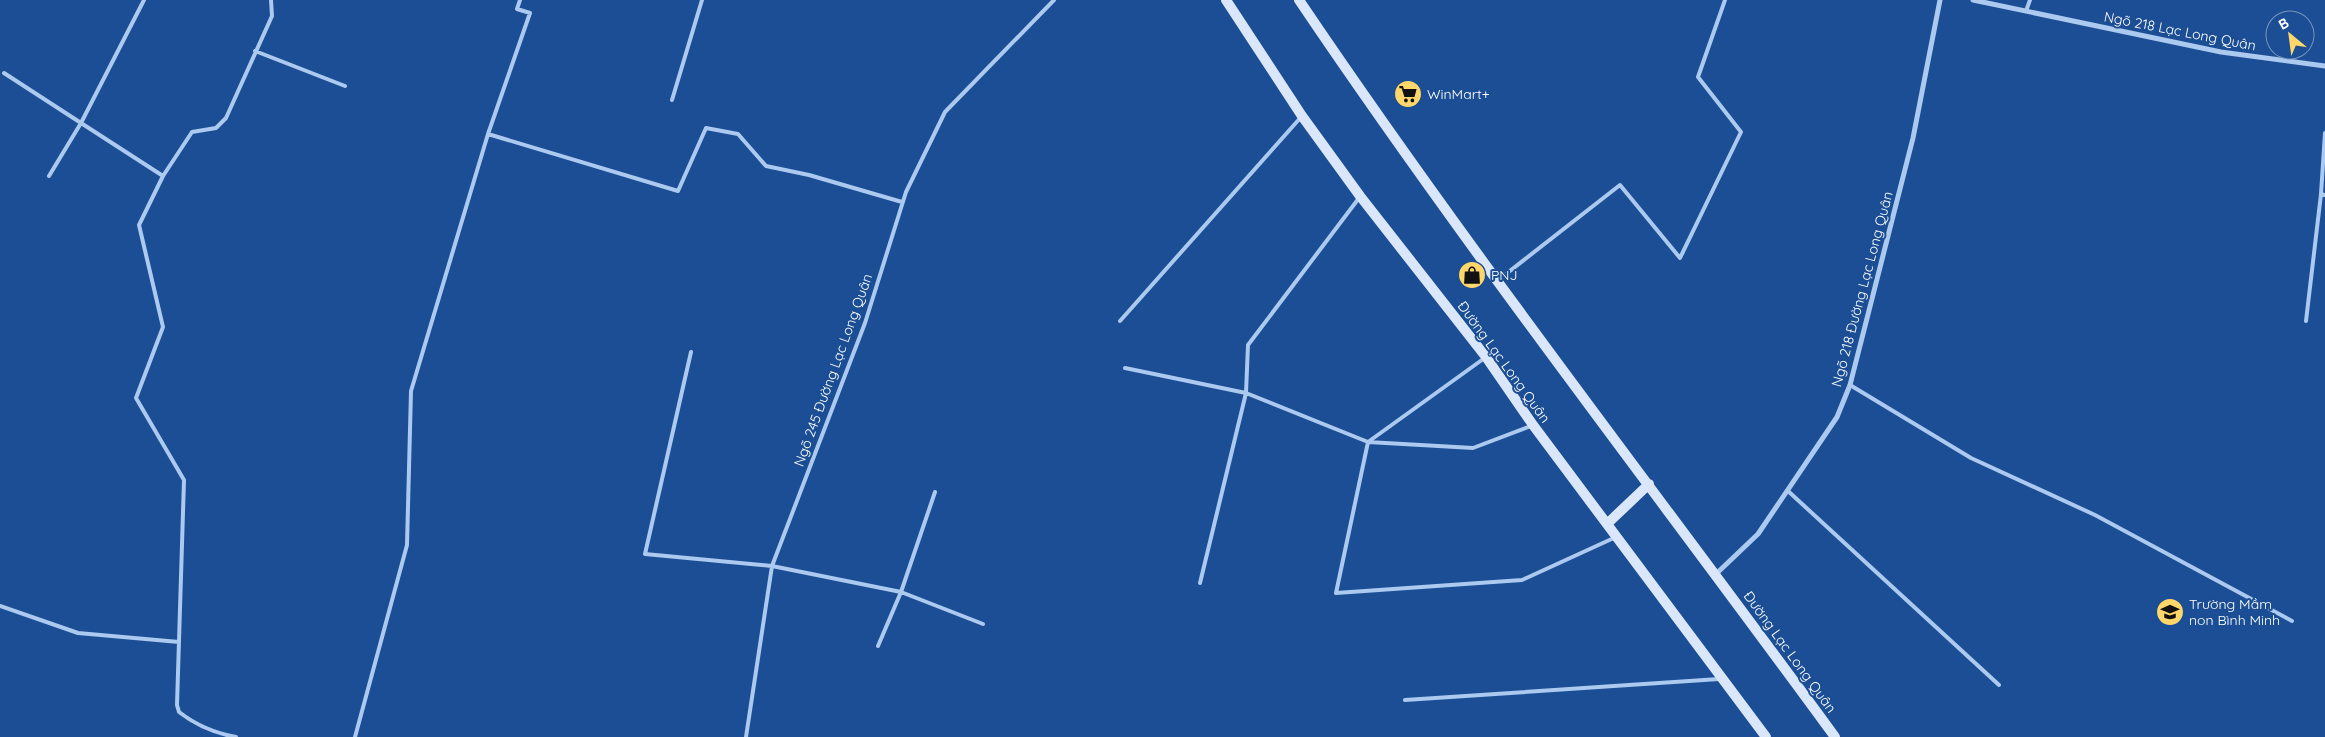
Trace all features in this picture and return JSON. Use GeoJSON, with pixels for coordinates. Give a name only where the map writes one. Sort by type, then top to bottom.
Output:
{"type":"FeatureCollection","features":[{"type":"Feature","properties":{"kind":"main road","name":"Đường Lạc Long Quân"},"geometry":{"type":"LineString","coordinates":[[1226,0],[1302,116],[1360,196],[1486,357],[1533,425],[1766,737]]}},
{"type":"Feature","properties":{"kind":"main road","name":"Đường Lạc Long Quân"},"geometry":{"type":"LineString","coordinates":[[1299,0],[1353,80],[1497,280],[1835,737]]}},
{"type":"Feature","properties":{"kind":"main road"},"geometry":{"type":"LineString","coordinates":[[1607,524],[1649,484]]}},
{"type":"Feature","properties":{"kind":"street","name":"Ngõ 218 Đường Lạc Long Quân"},"geometry":{"type":"LineString","coordinates":[[1716,574],[1758,534],[1837,418],[1850,385],[1913,138],[1940,0]]}},
{"type":"Feature","properties":{"kind":"street","name":"Ngõ 218 Lạc Long Quân"},"geometry":{"type":"LineString","coordinates":[[1973,0],[2221,52],[2325,66]]}},
{"type":"Feature","properties":{"kind":"lane"},"geometry":{"type":"LineString","coordinates":[[49,176],[81,123],[144,0]]}},
{"type":"Feature","properties":{"kind":"lane"},"geometry":{"type":"LineString","coordinates":[[236,737],[208,730],[179,712],[177,698],[184,480],[136,398],[162,327],[139,225],[163,176],[192,132],[221,125],[272,16],[271,0]]}},
{"type":"Feature","properties":{"kind":"lane"},"geometry":{"type":"LineString","coordinates":[[355,737],[407,545],[411,391],[488,134],[530,13],[517,9],[520,0]]}},
{"type":"Feature","properties":{"kind":"lane"},"geometry":{"type":"LineString","coordinates":[[672,100],[702,0]]}},
{"type":"Feature","properties":{"kind":"lane","name":"Ngõ 245 Đường Lạc Long Quân"},"geometry":{"type":"LineString","coordinates":[[746,737],[772,566],[865,324],[902,202],[945,112],[1054,0]]}},
{"type":"Feature","properties":{"kind":"lane"},"geometry":{"type":"LineString","coordinates":[[1497,280],[1620,185],[1680,258],[1741,132],[1698,77],[1725,0]]}},
{"type":"Feature","properties":{"kind":"lane"},"geometry":{"type":"LineString","coordinates":[[2026,11],[2030,0]]}},
{"type":"Feature","properties":{"kind":"lane"},"geometry":{"type":"LineString","coordinates":[[255,51],[345,86]]}},
{"type":"Feature","properties":{"kind":"lane"},"geometry":{"type":"LineString","coordinates":[[4,74],[163,176]]}},
{"type":"Feature","properties":{"kind":"lane"},"geometry":{"type":"LineString","coordinates":[[1120,321],[1302,116]]}},
{"type":"Feature","properties":{"kind":"lane"},"geometry":{"type":"LineString","coordinates":[[488,134],[678,191],[706,128],[738,134],[766,166],[809,175],[902,202]]}},
{"type":"Feature","properties":{"kind":"lane"},"geometry":{"type":"LineString","coordinates":[[2306,321],[2323,195],[2325,133]]}},
{"type":"Feature","properties":{"kind":"lane"},"geometry":{"type":"LineString","coordinates":[[1200,583],[1246,393],[1248,345],[1360,196]]}},
{"type":"Feature","properties":{"kind":"lane"},"geometry":{"type":"LineString","coordinates":[[691,352],[645,554],[772,566],[901,592],[984,624]]}},
{"type":"Feature","properties":{"kind":"lane"},"geometry":{"type":"LineString","coordinates":[[1486,357],[1368,442],[1336,593],[1522,580],[1617,536]]}},
{"type":"Feature","properties":{"kind":"lane"},"geometry":{"type":"LineString","coordinates":[[1125,368],[1246,393],[1368,442],[1472,448],[1533,425]]}},
{"type":"Feature","properties":{"kind":"lane"},"geometry":{"type":"LineString","coordinates":[[1850,385],[1971,458],[2095,515],[2292,621]]}},
{"type":"Feature","properties":{"kind":"lane"},"geometry":{"type":"LineString","coordinates":[[1788,491],[1999,685]]}},
{"type":"Feature","properties":{"kind":"lane"},"geometry":{"type":"LineString","coordinates":[[878,646],[901,592],[936,492]]}},
{"type":"Feature","properties":{"kind":"lane"},"geometry":{"type":"LineString","coordinates":[[0,606],[78,632],[179,642]]}},
{"type":"Feature","properties":{"kind":"lane"},"geometry":{"type":"LineString","coordinates":[[1405,700],[1722,679]]}},
{"type":"Feature","properties":{"kind":"place","name":"WinMart+"},"geometry":{"type":"Point","coordinates":[1408,94]}},
{"type":"Feature","properties":{"kind":"place","name":"PNJ"},"geometry":{"type":"Point","coordinates":[1472,275]}},
{"type":"Feature","properties":{"kind":"place","name":"Trường Mầm non Bình Minh"},"geometry":{"type":"Point","coordinates":[2170,612]}}]}
